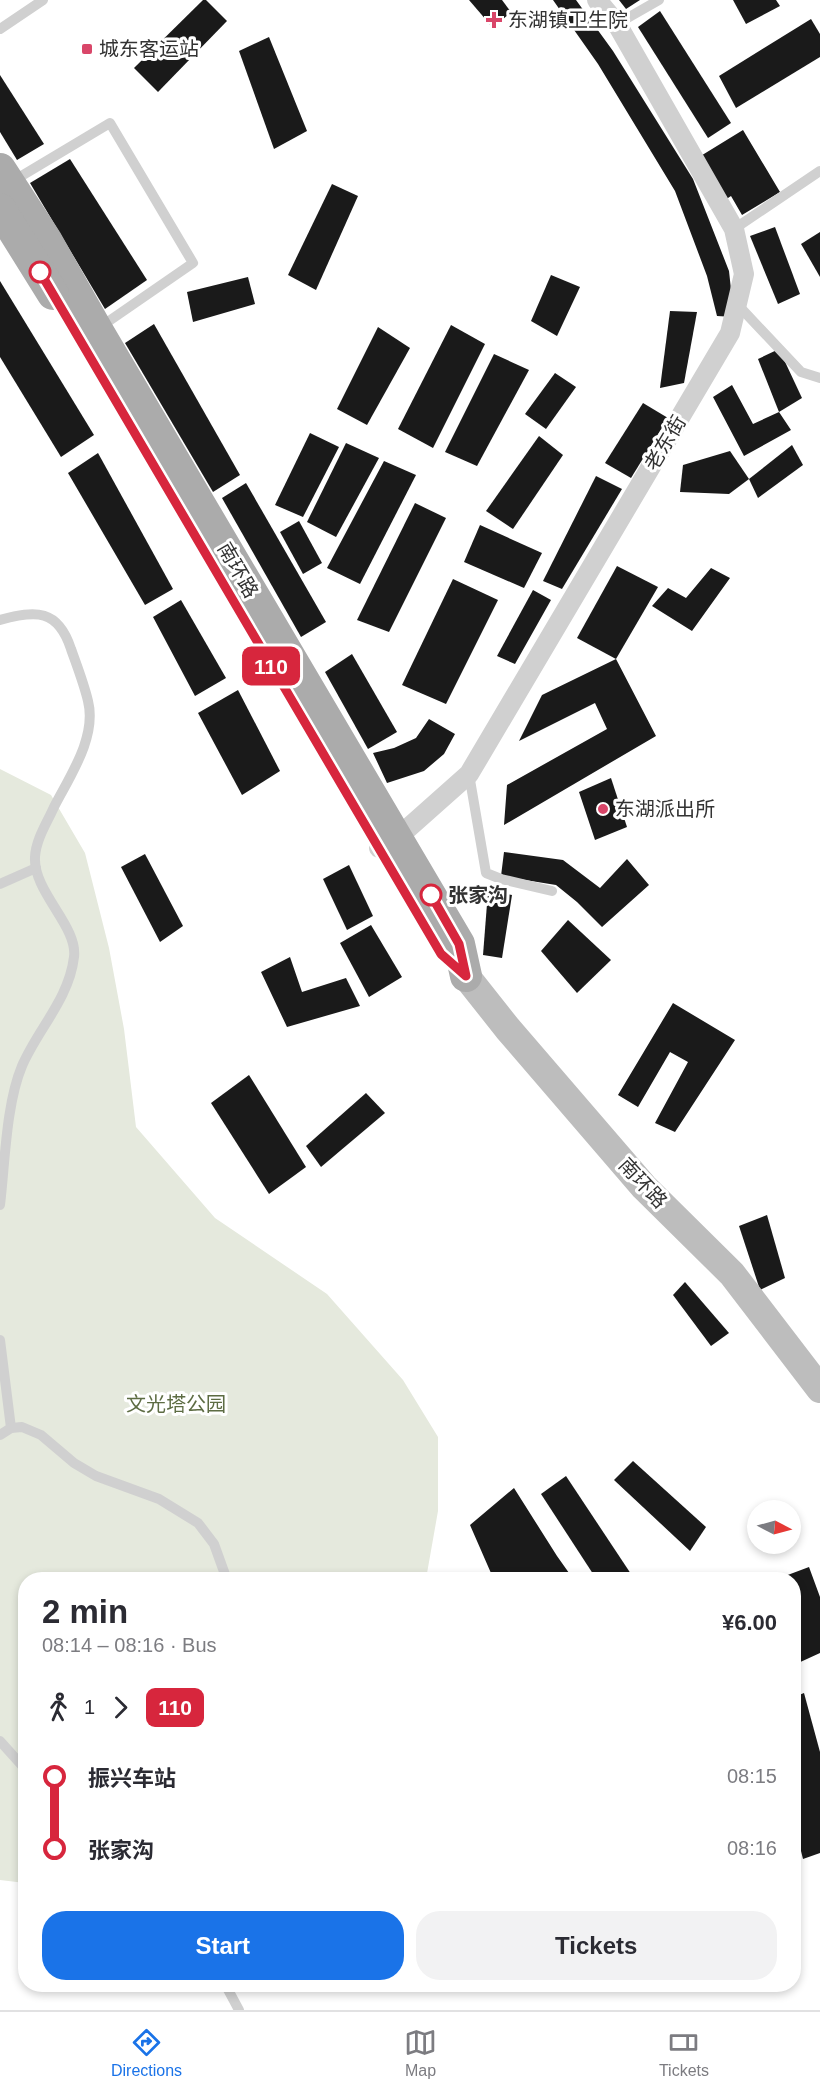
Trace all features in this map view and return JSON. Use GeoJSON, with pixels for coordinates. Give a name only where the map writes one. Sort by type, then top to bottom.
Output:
{"type":"FeatureCollection","features":[{"type":"Feature","properties":{"kind":"main road","name":"南环路"},"geometry":{"type":"LineString","coordinates":[[2,188],[46,240],[89,336],[388,843],[459,944],[466,976],[508,1029],[644,1187],[732,1274],[820,1389]]}},
{"type":"Feature","properties":{"kind":"street","name":"老东街"},"geometry":{"type":"LineString","coordinates":[[388,843],[469,774],[730,333],[744,274],[734,229],[617,24],[597,0]]}},
{"type":"Feature","properties":{"kind":"lane"},"geometry":{"type":"LineString","coordinates":[[0,29],[43,0]]}},
{"type":"Feature","properties":{"kind":"lane"},"geometry":{"type":"LineString","coordinates":[[617,24],[659,0]]}},
{"type":"Feature","properties":{"kind":"lane"},"geometry":{"type":"LineString","coordinates":[[2,188],[110,123],[193,263],[89,336]]}},
{"type":"Feature","properties":{"kind":"lane"},"geometry":{"type":"LineString","coordinates":[[734,229],[820,171]]}},
{"type":"Feature","properties":{"kind":"lane"},"geometry":{"type":"LineString","coordinates":[[737,304],[801,372],[820,378]]}},
{"type":"Feature","properties":{"kind":"lane"},"geometry":{"type":"LineString","coordinates":[[0,620],[23,614],[42,615],[56,621],[69,640],[89,702],[90,718],[79,758],[39,838],[34,858],[38,877],[71,937],[75,954],[60,1002],[22,1065],[13,1093],[0,1205]]}},
{"type":"Feature","properties":{"kind":"lane"},"geometry":{"type":"LineString","coordinates":[[469,774],[486,873],[501,879],[552,891]]}},
{"type":"Feature","properties":{"kind":"lane"},"geometry":{"type":"LineString","coordinates":[[0,884],[36,868]]}},
{"type":"Feature","properties":{"kind":"lane"},"geometry":{"type":"LineString","coordinates":[[0,1340],[10,1428]]}},
{"type":"Feature","properties":{"kind":"lane"},"geometry":{"type":"LineString","coordinates":[[0,1435],[10,1428],[22,1426],[40,1435],[74,1463],[96,1476],[159,1499],[198,1523],[214,1544],[224,1572]]}},
{"type":"Feature","properties":{"kind":"lane"},"geometry":{"type":"LineString","coordinates":[[0,1741],[18,1761]]}},
{"type":"Feature","properties":{"kind":"lane"},"geometry":{"type":"LineString","coordinates":[[229,1992],[239,2010]]}},
{"type":"Feature","properties":{"kind":"green space","name":"文光塔公园"},"geometry":{"type":"Polygon","coordinates":[[[0,769],[51,795],[85,853],[109,948],[124,1029],[136,1127],[215,1218],[327,1294],[403,1380],[438,1437],[438,1511],[427,1572],[18,1572],[18,1882],[0,1880],[0,769]]]}},
{"type":"Feature","properties":{"kind":"building"},"geometry":{"type":"Polygon","coordinates":[[[203,0],[206,0],[227,21],[158,92],[134,68],[203,0]]]}},
{"type":"Feature","properties":{"kind":"building","name":"东湖镇卫生院"},"geometry":{"type":"Polygon","coordinates":[[[469,0],[502,0],[511,12],[493,28],[469,0]]]}},
{"type":"Feature","properties":{"kind":"building"},"geometry":{"type":"Polygon","coordinates":[[[553,0],[576,0],[613,51],[693,179],[729,271],[734,317],[717,316],[707,276],[675,191],[598,64],[553,0]]]}},
{"type":"Feature","properties":{"kind":"building"},"geometry":{"type":"Polygon","coordinates":[[[619,0],[640,0],[626,9],[619,0]]]}},
{"type":"Feature","properties":{"kind":"building"},"geometry":{"type":"Polygon","coordinates":[[[733,0],[776,0],[780,6],[746,24],[733,0]]]}},
{"type":"Feature","properties":{"kind":"building"},"geometry":{"type":"Polygon","coordinates":[[[660,11],[731,123],[708,138],[638,27],[660,11]]]}},
{"type":"Feature","properties":{"kind":"building"},"geometry":{"type":"Polygon","coordinates":[[[811,19],[820,34],[820,57],[736,108],[719,76],[811,19]]]}},
{"type":"Feature","properties":{"kind":"building"},"geometry":{"type":"Polygon","coordinates":[[[269,37],[307,131],[274,149],[239,51],[269,37]]]}},
{"type":"Feature","properties":{"kind":"building"},"geometry":{"type":"Polygon","coordinates":[[[0,75],[44,144],[17,160],[0,132],[0,75]]]}},
{"type":"Feature","properties":{"kind":"building"},"geometry":{"type":"Polygon","coordinates":[[[743,130],[780,192],[742,215],[731,196],[725,200],[699,157],[743,130]]]}},
{"type":"Feature","properties":{"kind":"building"},"geometry":{"type":"Polygon","coordinates":[[[70,159],[147,280],[105,309],[30,183],[70,159]]]}},
{"type":"Feature","properties":{"kind":"building"},"geometry":{"type":"Polygon","coordinates":[[[332,184],[358,196],[316,290],[288,275],[332,184]]]}},
{"type":"Feature","properties":{"kind":"building"},"geometry":{"type":"Polygon","coordinates":[[[775,227],[800,294],[778,304],[750,236],[775,227]]]}},
{"type":"Feature","properties":{"kind":"building"},"geometry":{"type":"Polygon","coordinates":[[[820,232],[820,277],[801,244],[820,232]]]}},
{"type":"Feature","properties":{"kind":"building"},"geometry":{"type":"Polygon","coordinates":[[[551,275],[580,287],[557,336],[531,321],[551,275]]]}},
{"type":"Feature","properties":{"kind":"building"},"geometry":{"type":"Polygon","coordinates":[[[248,277],[255,304],[193,322],[187,292],[248,277]]]}},
{"type":"Feature","properties":{"kind":"building"},"geometry":{"type":"Polygon","coordinates":[[[0,281],[94,435],[61,457],[0,357],[0,281]]]}},
{"type":"Feature","properties":{"kind":"building"},"geometry":{"type":"Polygon","coordinates":[[[670,311],[697,312],[684,383],[660,388],[670,311]]]}},
{"type":"Feature","properties":{"kind":"building"},"geometry":{"type":"Polygon","coordinates":[[[154,324],[240,475],[213,492],[125,343],[154,324]]]}},
{"type":"Feature","properties":{"kind":"building"},"geometry":{"type":"Polygon","coordinates":[[[451,325],[485,344],[433,448],[398,429],[451,325]]]}},
{"type":"Feature","properties":{"kind":"building"},"geometry":{"type":"Polygon","coordinates":[[[378,327],[410,348],[367,425],[337,409],[378,327]]]}},
{"type":"Feature","properties":{"kind":"building"},"geometry":{"type":"Polygon","coordinates":[[[779,349],[802,398],[779,412],[758,359],[779,349]]]}},
{"type":"Feature","properties":{"kind":"building"},"geometry":{"type":"Polygon","coordinates":[[[494,354],[529,370],[477,466],[445,452],[494,354]]]}},
{"type":"Feature","properties":{"kind":"building"},"geometry":{"type":"Polygon","coordinates":[[[555,373],[576,387],[546,429],[525,414],[555,373]]]}},
{"type":"Feature","properties":{"kind":"building"},"geometry":{"type":"Polygon","coordinates":[[[732,385],[753,424],[779,412],[791,430],[744,456],[713,397],[732,385]]]}},
{"type":"Feature","properties":{"kind":"building"},"geometry":{"type":"Polygon","coordinates":[[[643,403],[668,418],[631,478],[605,463],[643,403]]]}},
{"type":"Feature","properties":{"kind":"building"},"geometry":{"type":"Polygon","coordinates":[[[310,433],[339,447],[303,517],[275,505],[310,433]]]}},
{"type":"Feature","properties":{"kind":"building"},"geometry":{"type":"Polygon","coordinates":[[[539,436],[563,455],[513,529],[486,511],[539,436]]]}},
{"type":"Feature","properties":{"kind":"building"},"geometry":{"type":"Polygon","coordinates":[[[346,443],[379,458],[336,537],[307,522],[346,443]]]}},
{"type":"Feature","properties":{"kind":"building"},"geometry":{"type":"Polygon","coordinates":[[[792,445],[803,465],[758,498],[749,479],[792,445]]]}},
{"type":"Feature","properties":{"kind":"building"},"geometry":{"type":"Polygon","coordinates":[[[730,451],[749,479],[729,494],[680,492],[683,465],[730,451]]]}},
{"type":"Feature","properties":{"kind":"building"},"geometry":{"type":"Polygon","coordinates":[[[98,453],[173,589],[145,605],[68,473],[98,453]]]}},
{"type":"Feature","properties":{"kind":"building"},"geometry":{"type":"Polygon","coordinates":[[[384,461],[416,475],[360,584],[327,568],[384,461]]]}},
{"type":"Feature","properties":{"kind":"building"},"geometry":{"type":"Polygon","coordinates":[[[596,476],[622,489],[562,589],[543,581],[596,476]]]}},
{"type":"Feature","properties":{"kind":"building"},"geometry":{"type":"Polygon","coordinates":[[[246,483],[326,622],[301,637],[222,498],[246,483]]]}},
{"type":"Feature","properties":{"kind":"building"},"geometry":{"type":"Polygon","coordinates":[[[415,503],[446,518],[389,632],[357,620],[415,503]]]}},
{"type":"Feature","properties":{"kind":"building"},"geometry":{"type":"Polygon","coordinates":[[[299,521],[322,563],[303,574],[280,532],[299,521]]]}},
{"type":"Feature","properties":{"kind":"building"},"geometry":{"type":"Polygon","coordinates":[[[480,525],[542,553],[524,588],[464,562],[480,525]]]}},
{"type":"Feature","properties":{"kind":"building"},"geometry":{"type":"Polygon","coordinates":[[[617,566],[658,587],[616,659],[577,638],[617,566]]]}},
{"type":"Feature","properties":{"kind":"building"},"geometry":{"type":"Polygon","coordinates":[[[711,568],[730,578],[692,631],[652,606],[668,588],[686,598],[711,568]]]}},
{"type":"Feature","properties":{"kind":"building"},"geometry":{"type":"Polygon","coordinates":[[[453,579],[498,600],[446,704],[402,685],[453,579]]]}},
{"type":"Feature","properties":{"kind":"building"},"geometry":{"type":"Polygon","coordinates":[[[533,590],[551,600],[515,664],[497,656],[533,590]]]}},
{"type":"Feature","properties":{"kind":"building"},"geometry":{"type":"Polygon","coordinates":[[[181,600],[226,678],[195,696],[153,617],[181,600]]]}},
{"type":"Feature","properties":{"kind":"building"},"geometry":{"type":"Polygon","coordinates":[[[352,654],[397,732],[368,749],[325,672],[352,654]]]}},
{"type":"Feature","properties":{"kind":"building"},"geometry":{"type":"Polygon","coordinates":[[[616,659],[656,736],[504,825],[507,785],[607,729],[595,703],[519,741],[542,695],[616,659]]]}},
{"type":"Feature","properties":{"kind":"building"},"geometry":{"type":"Polygon","coordinates":[[[238,690],[280,771],[242,795],[198,713],[238,690]]]}},
{"type":"Feature","properties":{"kind":"building"},"geometry":{"type":"Polygon","coordinates":[[[429,719],[455,734],[444,754],[424,771],[387,783],[373,753],[394,748],[416,738],[429,719]]]}},
{"type":"Feature","properties":{"kind":"building","name":"东湖派出所"},"geometry":{"type":"Polygon","coordinates":[[[611,778],[627,827],[595,840],[579,792],[611,778]]]}},
{"type":"Feature","properties":{"kind":"building"},"geometry":{"type":"Polygon","coordinates":[[[504,852],[563,860],[600,888],[627,859],[649,885],[602,927],[556,885],[501,876],[504,852]]]}},
{"type":"Feature","properties":{"kind":"building"},"geometry":{"type":"Polygon","coordinates":[[[145,854],[183,926],[160,942],[121,867],[145,854]]]}},
{"type":"Feature","properties":{"kind":"building"},"geometry":{"type":"Polygon","coordinates":[[[349,865],[373,916],[347,930],[323,879],[349,865]]]}},
{"type":"Feature","properties":{"kind":"building"},"geometry":{"type":"Polygon","coordinates":[[[488,891],[512,895],[502,958],[483,955],[488,891]]]}},
{"type":"Feature","properties":{"kind":"building"},"geometry":{"type":"Polygon","coordinates":[[[568,920],[611,960],[577,993],[541,951],[568,920]]]}},
{"type":"Feature","properties":{"kind":"building"},"geometry":{"type":"Polygon","coordinates":[[[371,925],[402,977],[369,997],[340,943],[371,925]]]}},
{"type":"Feature","properties":{"kind":"building"},"geometry":{"type":"Polygon","coordinates":[[[290,957],[302,992],[346,978],[360,1006],[287,1027],[261,972],[290,957]]]}},
{"type":"Feature","properties":{"kind":"building"},"geometry":{"type":"Polygon","coordinates":[[[673,1003],[735,1040],[675,1132],[655,1123],[688,1062],[670,1052],[638,1107],[618,1095],[673,1003]]]}},
{"type":"Feature","properties":{"kind":"building"},"geometry":{"type":"Polygon","coordinates":[[[249,1075],[306,1167],[269,1194],[211,1103],[249,1075]]]}},
{"type":"Feature","properties":{"kind":"building"},"geometry":{"type":"Polygon","coordinates":[[[366,1093],[385,1113],[321,1167],[306,1146],[366,1093]]]}},
{"type":"Feature","properties":{"kind":"building"},"geometry":{"type":"Polygon","coordinates":[[[767,1215],[785,1278],[760,1290],[739,1226],[767,1215]]]}},
{"type":"Feature","properties":{"kind":"building"},"geometry":{"type":"Polygon","coordinates":[[[685,1282],[729,1333],[711,1346],[673,1295],[685,1282]]]}},
{"type":"Feature","properties":{"kind":"building"},"geometry":{"type":"Polygon","coordinates":[[[633,1461],[706,1527],[690,1551],[614,1480],[633,1461]]]}},
{"type":"Feature","properties":{"kind":"building"},"geometry":{"type":"Polygon","coordinates":[[[566,1476],[630,1572],[592,1572],[541,1494],[566,1476]]]}},
{"type":"Feature","properties":{"kind":"building"},"geometry":{"type":"Polygon","coordinates":[[[514,1488],[568,1572],[491,1572],[470,1525],[514,1488]]]}},
{"type":"Feature","properties":{"kind":"building"},"geometry":{"type":"Polygon","coordinates":[[[809,1567],[820,1597],[820,1653],[801,1662],[801,1572],[796,1572],[809,1567]]]}},
{"type":"Feature","properties":{"kind":"building"},"geometry":{"type":"Polygon","coordinates":[[[804,1693],[820,1752],[820,1853],[803,1859],[801,1851],[801,1694],[804,1693]]]}},
{"type":"Feature","properties":{"kind":"bus line","name":"110"},"geometry":{"type":"LineString","coordinates":[[40,272],[441,954],[466,976],[459,944],[431,895]]}},
{"type":"Feature","properties":{"kind":"place","name":"东湖镇卫生院"},"geometry":{"type":"Point","coordinates":[494,20]}},
{"type":"Feature","properties":{"kind":"place","name":"城东客运站"},"geometry":{"type":"Point","coordinates":[87,49]}},
{"type":"Feature","properties":{"kind":"place","name":"东湖派出所"},"geometry":{"type":"Point","coordinates":[603,809]}},
{"type":"Feature","properties":{"kind":"place","name":"张家沟"},"geometry":{"type":"Point","coordinates":[431,895]}}]}
